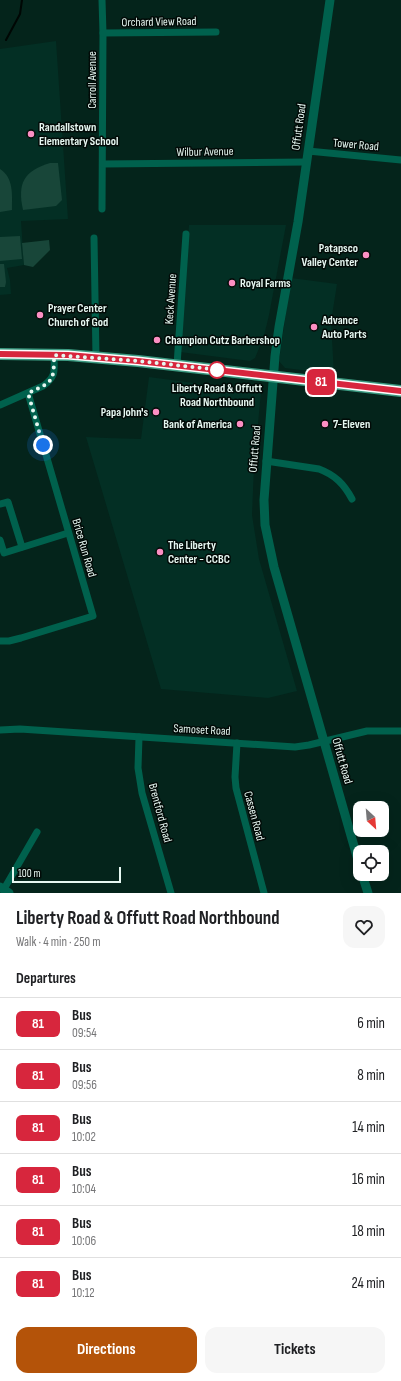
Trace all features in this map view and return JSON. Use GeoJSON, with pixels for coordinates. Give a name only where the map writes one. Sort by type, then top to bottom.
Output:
{"type":"FeatureCollection","features":[{"type":"Feature","properties":{"kind":"main road"},"geometry":{"type":"LineString","coordinates":[[0,354],[96,357],[401,391]]}},
{"type":"Feature","properties":{"kind":"street","name":"Carroll Avenue"},"geometry":{"type":"LineString","coordinates":[[102,0],[102,209]]}},
{"type":"Feature","properties":{"kind":"street","name":"Offutt Road"},"geometry":{"type":"LineString","coordinates":[[330,0],[294,247],[278,328],[266,461],[264,513],[270,550],[354,845]]}},
{"type":"Feature","properties":{"kind":"street","name":"Orchard View Road"},"geometry":{"type":"LineString","coordinates":[[103,33],[216,32]]}},
{"type":"Feature","properties":{"kind":"street","name":"Tower Road"},"geometry":{"type":"LineString","coordinates":[[308,151],[401,160]]}},
{"type":"Feature","properties":{"kind":"street","name":"Wilbur Avenue"},"geometry":{"type":"LineString","coordinates":[[103,164],[307,162]]}},
{"type":"Feature","properties":{"kind":"street","name":"Keck Avenue"},"geometry":{"type":"LineString","coordinates":[[177,365],[186,234]]}},
{"type":"Feature","properties":{"kind":"street"},"geometry":{"type":"LineString","coordinates":[[94,238],[96,357]]}},
{"type":"Feature","properties":{"kind":"street"},"geometry":{"type":"LineString","coordinates":[[0,405],[43,386],[53,377],[54,355]]}},
{"type":"Feature","properties":{"kind":"street","name":"Brice Run Road"},"geometry":{"type":"LineString","coordinates":[[0,641],[9,641],[21,638],[93,616],[28,393]]}},
{"type":"Feature","properties":{"kind":"street"},"geometry":{"type":"LineString","coordinates":[[266,461],[319,469],[327,472],[340,481],[352,499]]}},
{"type":"Feature","properties":{"kind":"street"},"geometry":{"type":"LineString","coordinates":[[0,504],[8,502],[22,547]]}},
{"type":"Feature","properties":{"kind":"street"},"geometry":{"type":"LineString","coordinates":[[0,540],[4,553],[68,533]]}},
{"type":"Feature","properties":{"kind":"street","name":"Samoset Road"},"geometry":{"type":"LineString","coordinates":[[0,730],[20,729],[295,747],[367,731],[401,731]]}},
{"type":"Feature","properties":{"kind":"street","name":"Brentford Road"},"geometry":{"type":"LineString","coordinates":[[139,737],[138,768],[142,793],[171,893]]}},
{"type":"Feature","properties":{"kind":"street","name":"Cassen Road"},"geometry":{"type":"LineString","coordinates":[[237,743],[235,777],[236,788],[264,893]]}},
{"type":"Feature","properties":{"kind":"street"},"geometry":{"type":"LineString","coordinates":[[4,890],[37,832]]}},
{"type":"Feature","properties":{"kind":"street"},"geometry":{"type":"LineString","coordinates":[[364,881],[368,893]]}},
{"type":"Feature","properties":{"kind":"shaded area","name":"Randallstown Elementary School"},"geometry":{"type":"Polygon","coordinates":[[[56,41],[68,219],[21,221],[24,265],[7,268],[11,294],[0,295],[0,49],[56,41]]]}},
{"type":"Feature","properties":{"kind":"shaded area"},"geometry":{"type":"Polygon","coordinates":[[[50,163],[58,163],[62,200],[56,206],[23,210],[21,192],[24,179],[34,170],[50,163]]]}},
{"type":"Feature","properties":{"kind":"shaded area"},"geometry":{"type":"Polygon","coordinates":[[[0,169],[5,173],[10,182],[12,210],[0,212],[0,169]]]}},
{"type":"Feature","properties":{"kind":"shaded area"},"geometry":{"type":"Polygon","coordinates":[[[189,225],[286,225],[264,336],[255,358],[250,361],[180,352],[189,225]]]}},
{"type":"Feature","properties":{"kind":"shaded area"},"geometry":{"type":"Polygon","coordinates":[[[20,236],[22,259],[0,261],[0,237],[20,236]]]}},
{"type":"Feature","properties":{"kind":"shaded area"},"geometry":{"type":"Polygon","coordinates":[[[49,240],[50,250],[33,267],[24,265],[22,243],[49,240]]]}},
{"type":"Feature","properties":{"kind":"shaded area"},"geometry":{"type":"Polygon","coordinates":[[[0,264],[4,264],[6,282],[5,287],[0,287],[0,264]]]}},
{"type":"Feature","properties":{"kind":"shaded area"},"geometry":{"type":"Polygon","coordinates":[[[291,278],[337,284],[331,322],[334,374],[285,368],[279,361],[291,278]]]}},
{"type":"Feature","properties":{"kind":"shaded area"},"geometry":{"type":"Polygon","coordinates":[[[149,377],[261,392],[254,466],[252,515],[259,559],[297,691],[268,698],[161,689],[86,437],[141,439],[149,377]]]}},
{"type":"Feature","properties":{"kind":"waterway"},"geometry":{"type":"LineString","coordinates":[[6,40],[20,14],[22,0]]}},
{"type":"Feature","properties":{"kind":"bus line","name":"81"},"geometry":{"type":"LineString","coordinates":[[0,354],[68,355],[138,361],[401,391]]}},
{"type":"Feature","properties":{"kind":"place","name":"Randallstown Elementary School"},"geometry":{"type":"Point","coordinates":[31,134]}},
{"type":"Feature","properties":{"kind":"place","name":"Patapsco Valley Center"},"geometry":{"type":"Point","coordinates":[366,255]}},
{"type":"Feature","properties":{"kind":"place","name":"Royal Farms"},"geometry":{"type":"Point","coordinates":[232,283]}},
{"type":"Feature","properties":{"kind":"place","name":"Prayer Center Church of God"},"geometry":{"type":"Point","coordinates":[40,315]}},
{"type":"Feature","properties":{"kind":"place","name":"Advance Auto Parts"},"geometry":{"type":"Point","coordinates":[314,327]}},
{"type":"Feature","properties":{"kind":"place","name":"Champion Cutz Barbershop"},"geometry":{"type":"Point","coordinates":[157,340]}},
{"type":"Feature","properties":{"kind":"place","name":"Liberty Road & Offutt Road Northbound"},"geometry":{"type":"Point","coordinates":[217,370]}},
{"type":"Feature","properties":{"kind":"place","name":"Papa John's"},"geometry":{"type":"Point","coordinates":[156,412]}},
{"type":"Feature","properties":{"kind":"place","name":"Bank of America"},"geometry":{"type":"Point","coordinates":[240,424]}},
{"type":"Feature","properties":{"kind":"place","name":"7-Eleven"},"geometry":{"type":"Point","coordinates":[325,424]}},
{"type":"Feature","properties":{"kind":"place","name":"The Liberty Center - CCBC"},"geometry":{"type":"Point","coordinates":[160,552]}},
{"type":"Feature","properties":{"kind":"route"},"geometry":{"type":"LineString","coordinates":[[43,445],[28,393],[43,386],[53,377],[54,355],[138,361],[220,370],[217,370]]}}]}
